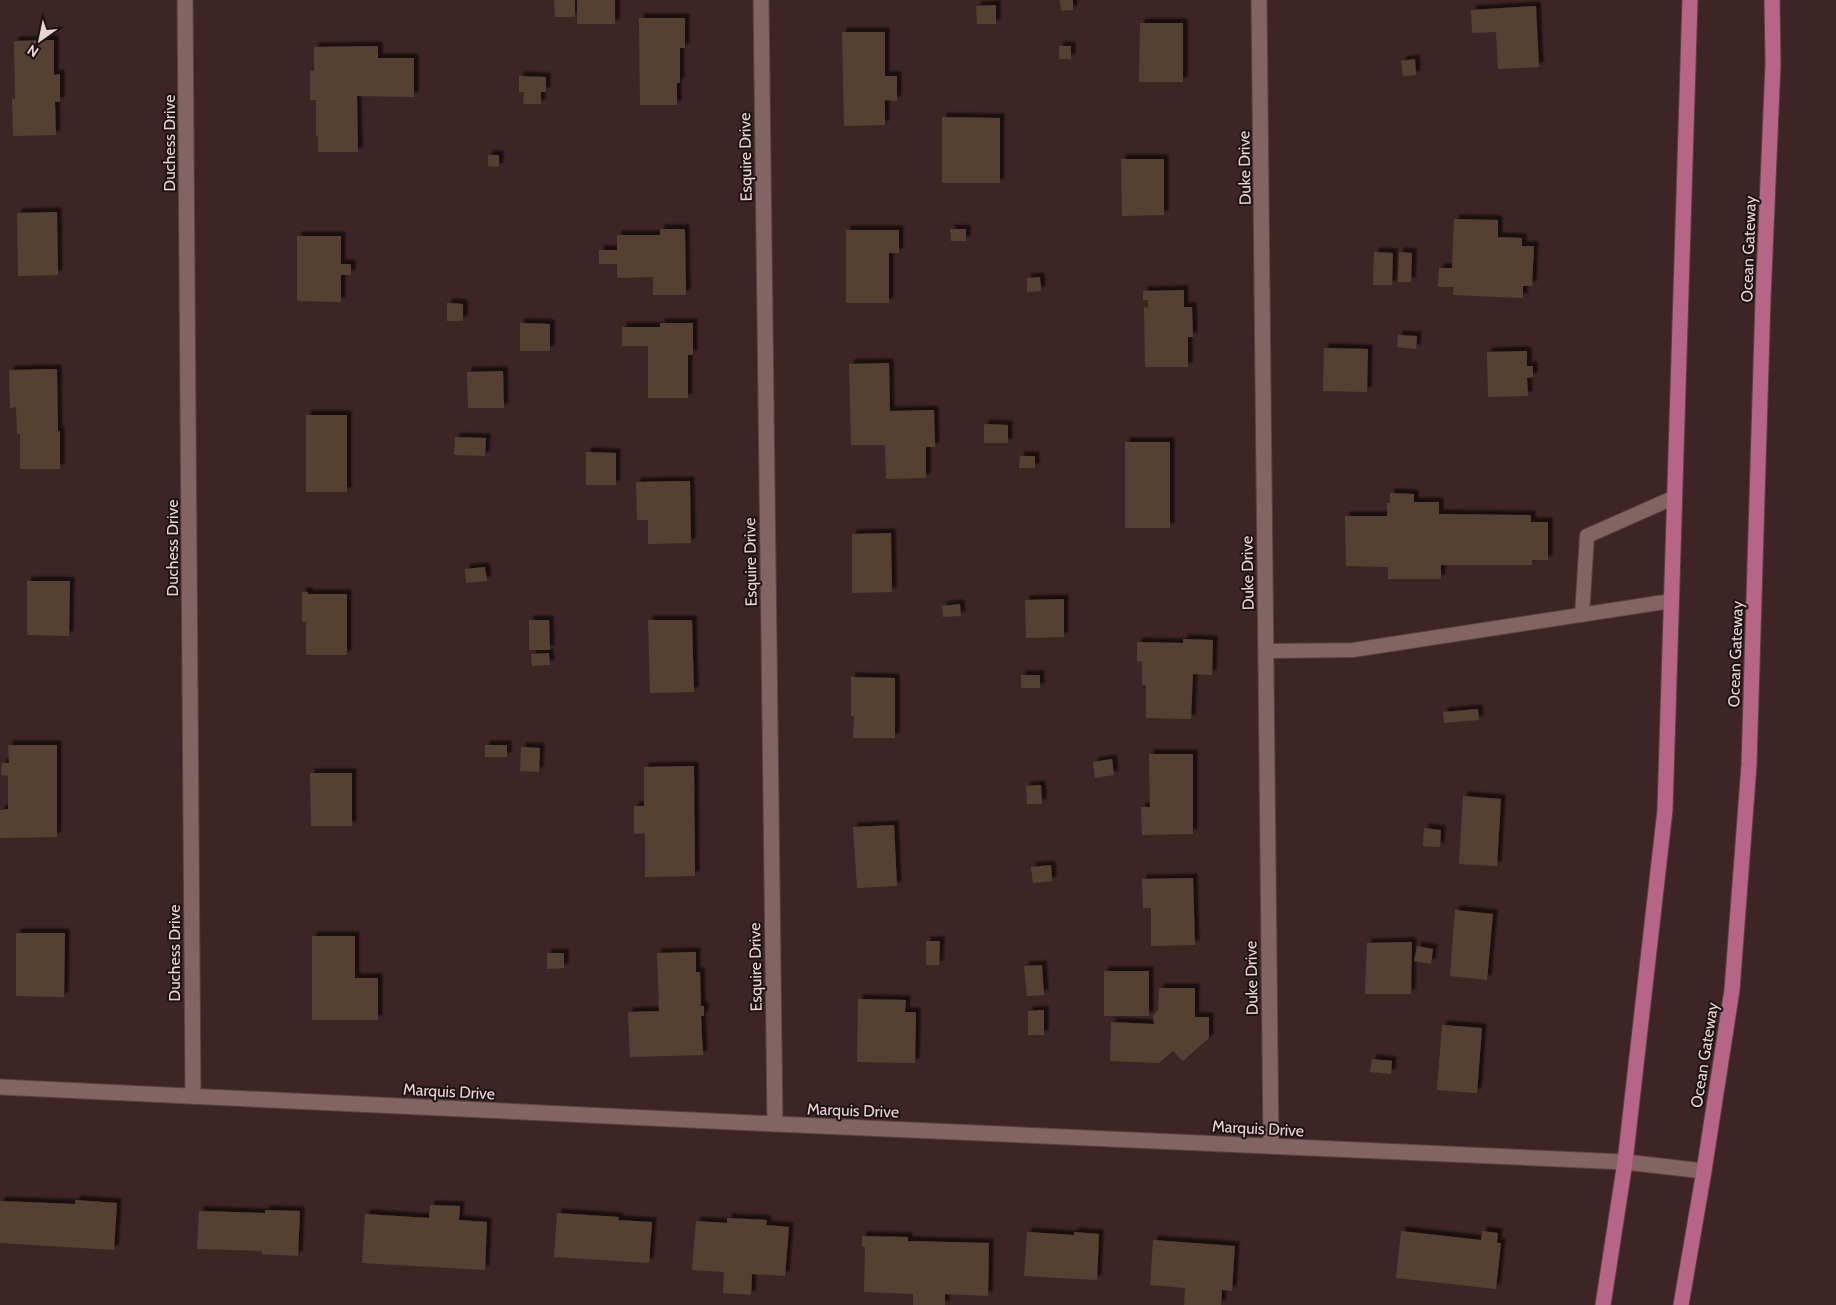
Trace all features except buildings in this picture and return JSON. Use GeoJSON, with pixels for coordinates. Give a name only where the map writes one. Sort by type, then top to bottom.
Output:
{"type":"FeatureCollection","features":[{"type":"Feature","properties":{"kind":"main road"},"geometry":{"type":"LineString","coordinates":[[1603,1305],[1625,1162],[1665,810],[1690,0]]}},
{"type":"Feature","properties":{"kind":"main road","name":"Ocean Gateway"},"geometry":{"type":"LineString","coordinates":[[1681,1305],[1732,990],[1749,765],[1763,299],[1773,64],[1772,0]]}},
{"type":"Feature","properties":{"kind":"street","name":"Duchess Drive"},"geometry":{"type":"LineString","coordinates":[[185,0],[193,1096]]}},
{"type":"Feature","properties":{"kind":"street","name":"Esquire Drive"},"geometry":{"type":"LineString","coordinates":[[761,0],[775,1124]]}},
{"type":"Feature","properties":{"kind":"street","name":"Duke Drive"},"geometry":{"type":"LineString","coordinates":[[1259,0],[1270,1146]]}},
{"type":"Feature","properties":{"kind":"street","name":"Marquis Drive"},"geometry":{"type":"LineString","coordinates":[[0,1087],[1625,1162],[1704,1170]]}},
{"type":"Feature","properties":{"kind":"lane"},"geometry":{"type":"LineString","coordinates":[[1582,615],[1586,536],[1674,497]]}},
{"type":"Feature","properties":{"kind":"lane"},"geometry":{"type":"LineString","coordinates":[[1266,650],[1353,650],[1671,601]]}}]}
